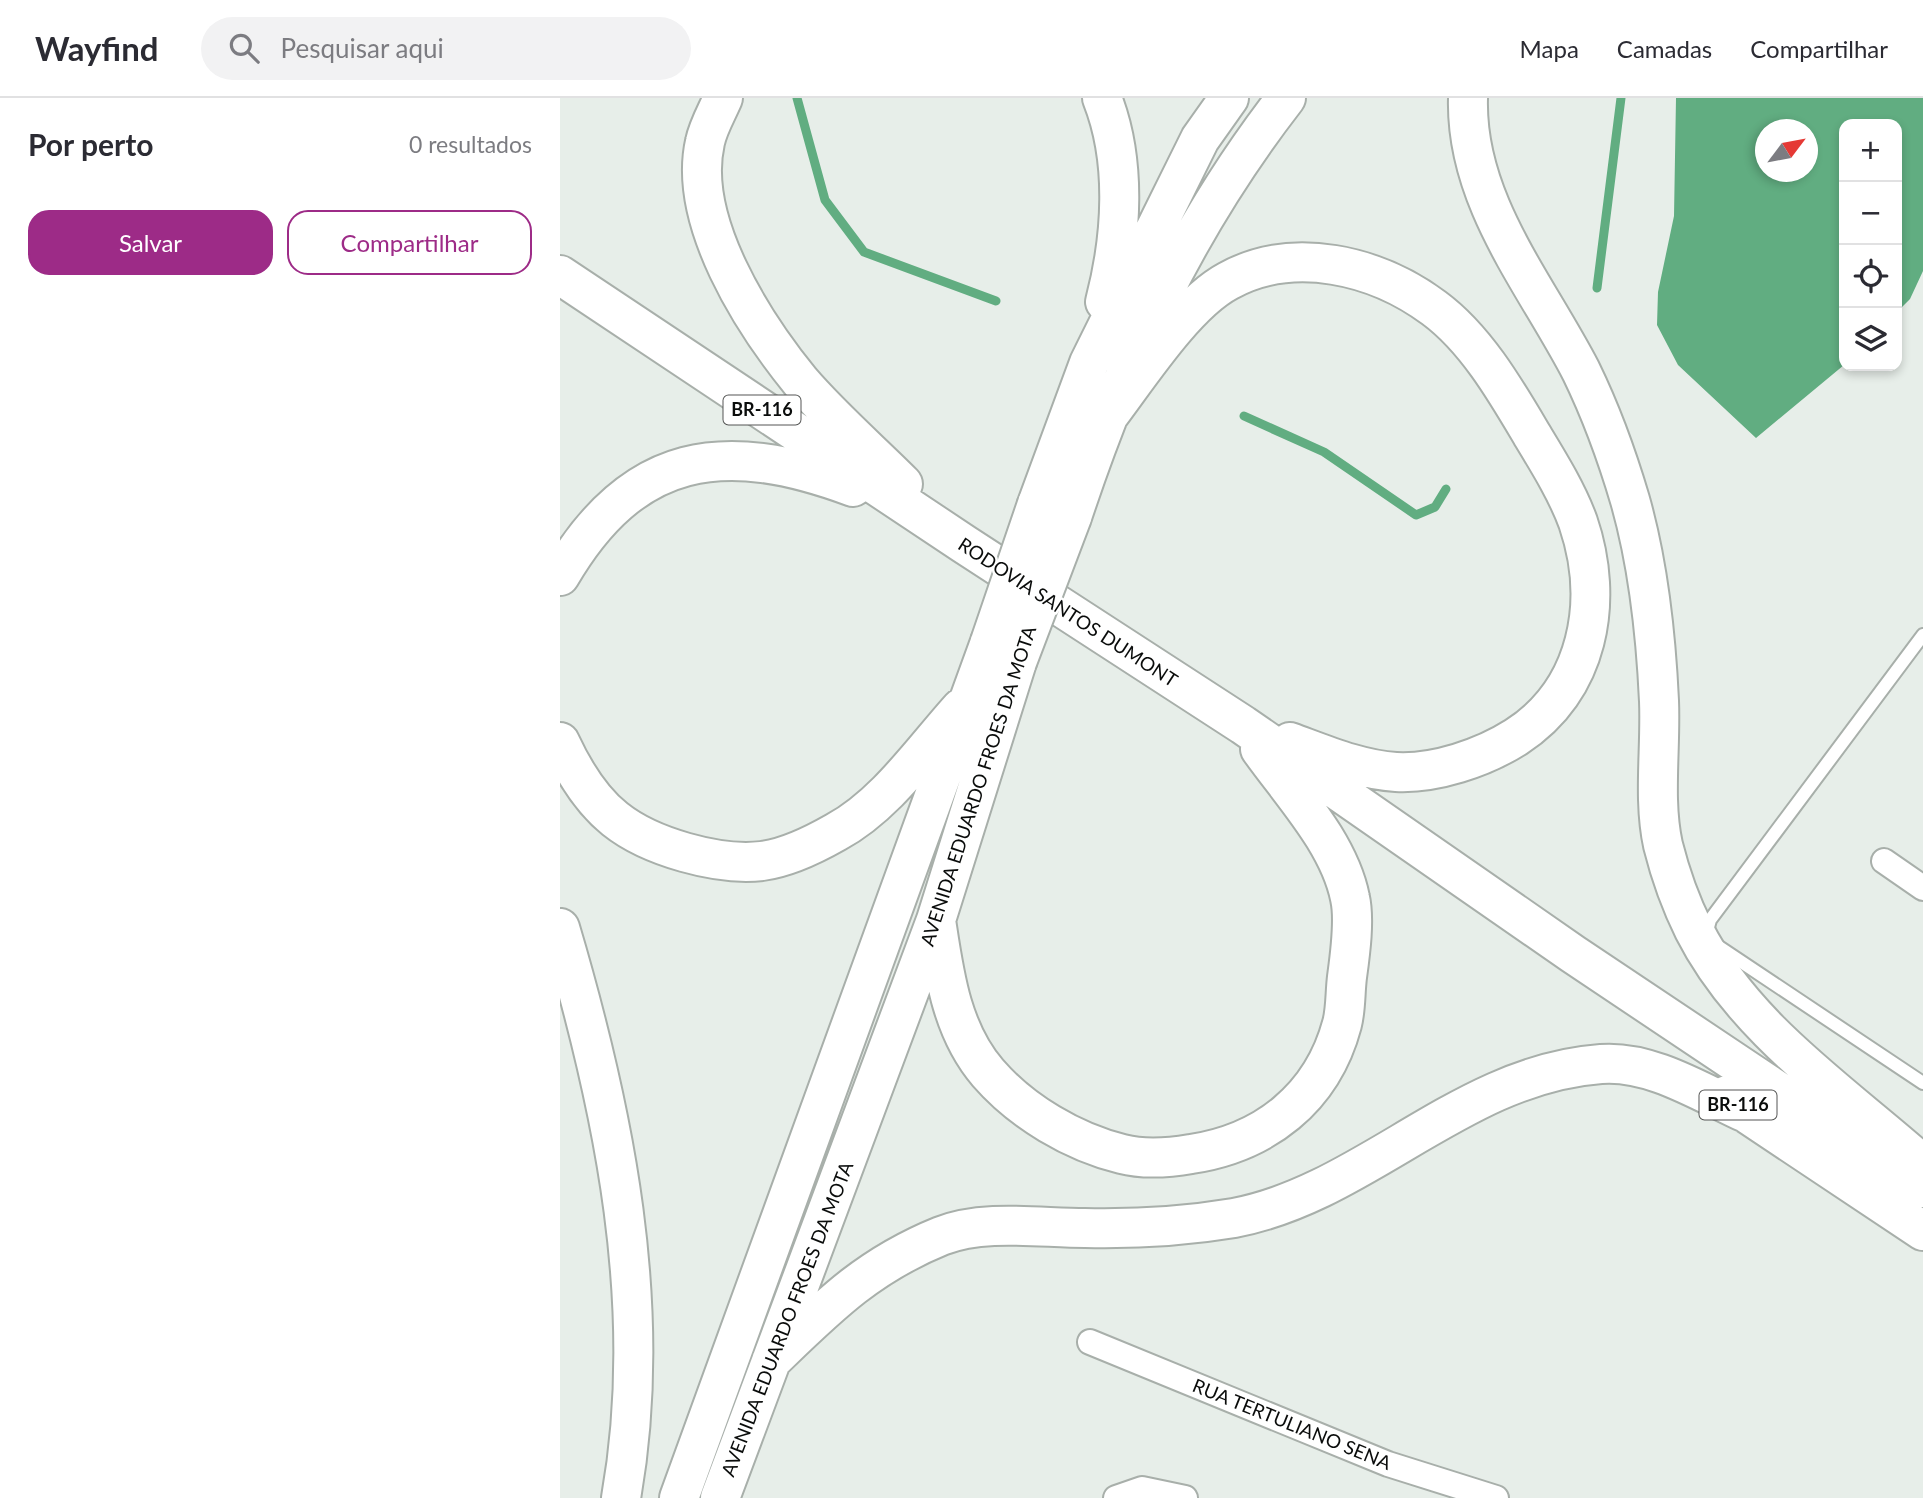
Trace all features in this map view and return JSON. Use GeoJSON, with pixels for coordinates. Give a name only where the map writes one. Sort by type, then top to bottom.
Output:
{"type":"FeatureCollection","features":[{"type":"Feature","properties":{"kind":"highway"},"geometry":{"type":"LineString","coordinates":[[723,98],[705,142],[703,197],[713,233],[737,284],[802,382],[964,544]]}},
{"type":"Feature","properties":{"kind":"highway"},"geometry":{"type":"LineString","coordinates":[[1089,363],[1111,281],[1120,165],[1113,129],[1102,98]]}},
{"type":"Feature","properties":{"kind":"highway","name":"AVENIDA EDUARDO FROES DA MOTA"},"geometry":{"type":"LineString","coordinates":[[720,1498],[936,920],[1003,652],[1055,511],[1089,363],[1200,139],[1229,98]]}},
{"type":"Feature","properties":{"kind":"highway","name":"AVENIDA EDUARDO FROES DA MOTA"},"geometry":{"type":"LineString","coordinates":[[1055,511],[1103,423],[1158,298],[1199,223],[1228,175],[1286,98]]}},
{"type":"Feature","properties":{"kind":"highway"},"geometry":{"type":"LineString","coordinates":[[1468,98],[1476,168],[1486,196],[1506,241],[1581,372],[1599,410],[1631,502],[1650,611],[1659,700],[1663,844],[1679,895],[1694,930],[1723,976],[1766,1029],[1923,1165]]}},
{"type":"Feature","properties":{"kind":"highway"},"geometry":{"type":"LineString","coordinates":[[1103,423],[1161,347],[1213,289],[1252,270],[1284,262],[1329,264],[1378,278],[1408,292],[1435,309],[1460,332],[1497,380],[1565,492],[1587,553],[1591,577],[1588,629],[1571,681],[1553,707],[1528,729],[1501,747],[1460,762],[1396,772],[1331,757],[1242,725]]}},
{"type":"Feature","properties":{"kind":"highway","name":"RODOVIA SANTOS DUMONT"},"geometry":{"type":"LineString","coordinates":[[560,275],[1242,725],[1573,954]]}},
{"type":"Feature","properties":{"kind":"highway"},"geometry":{"type":"LineString","coordinates":[[560,576],[579,543],[616,503],[651,480],[697,462],[746,461],[794,467],[825,476],[859,489],[964,544]]}},
{"type":"Feature","properties":{"kind":"highway","name":"AVENIDA EDUARDO FROES DA MOTA"},"geometry":{"type":"LineString","coordinates":[[679,1498],[974,694],[1003,652]]}},
{"type":"Feature","properties":{"kind":"highway"},"geometry":{"type":"LineString","coordinates":[[560,742],[593,797],[616,820],[660,845],[699,857],[761,861],[801,849],[838,831],[875,802],[974,694]]}},
{"type":"Feature","properties":{"kind":"highway"},"geometry":{"type":"LineString","coordinates":[[936,920],[948,997],[967,1038],[988,1072],[1034,1113],[1082,1141],[1125,1155],[1164,1159],[1221,1150],[1258,1135],[1301,1099],[1314,1083],[1339,1031],[1351,957],[1351,899],[1336,860],[1315,825],[1242,725]]}},
{"type":"Feature","properties":{"kind":"highway"},"geometry":{"type":"LineString","coordinates":[[560,928],[590,1031],[613,1146],[631,1292],[631,1400],[621,1498]]}},
{"type":"Feature","properties":{"kind":"highway"},"geometry":{"type":"LineString","coordinates":[[1573,954],[1923,1188]]}},
{"type":"Feature","properties":{"kind":"highway","name":"BR-116"},"geometry":{"type":"LineString","coordinates":[[1573,954],[1746,1113],[1923,1231]]}},
{"type":"Feature","properties":{"kind":"highway"},"geometry":{"type":"LineString","coordinates":[[771,1361],[852,1284],[893,1257],[945,1234],[1005,1225],[1087,1228],[1235,1217],[1296,1198],[1376,1157],[1471,1101],[1532,1076],[1602,1063],[1651,1070],[1746,1113]]}},
{"type":"Feature","properties":{"kind":"street"},"geometry":{"type":"LineString","coordinates":[[1884,861],[1923,888]]}},
{"type":"Feature","properties":{"kind":"street","name":"RUA TERTULIANO SENA"},"geometry":{"type":"LineString","coordinates":[[1090,1342],[1388,1464],[1496,1498]]}},
{"type":"Feature","properties":{"kind":"street"},"geometry":{"type":"LineString","coordinates":[[1116,1498],[1142,1489],[1185,1498]]}},
{"type":"Feature","properties":{"kind":"lane"},"geometry":{"type":"LineString","coordinates":[[1923,635],[1710,920],[1707,931],[1716,945],[1923,1083]]}},
{"type":"Feature","properties":{"kind":"shaded area"},"geometry":{"type":"Polygon","coordinates":[[[1676,98],[1923,98],[1923,271],[1910,299],[1902,307],[1902,119],[1839,119],[1839,369],[1756,438],[1678,365],[1657,325],[1658,292],[1674,216],[1676,98]]]}},
{"type":"Feature","properties":{"kind":"waterway"},"geometry":{"type":"LineString","coordinates":[[797,98],[825,200],[864,252],[996,301]]}},
{"type":"Feature","properties":{"kind":"waterway"},"geometry":{"type":"LineString","coordinates":[[1597,288],[1621,98]]}},
{"type":"Feature","properties":{"kind":"waterway"},"geometry":{"type":"LineString","coordinates":[[1244,416],[1324,452],[1416,515],[1435,507],[1446,489]]}}]}
